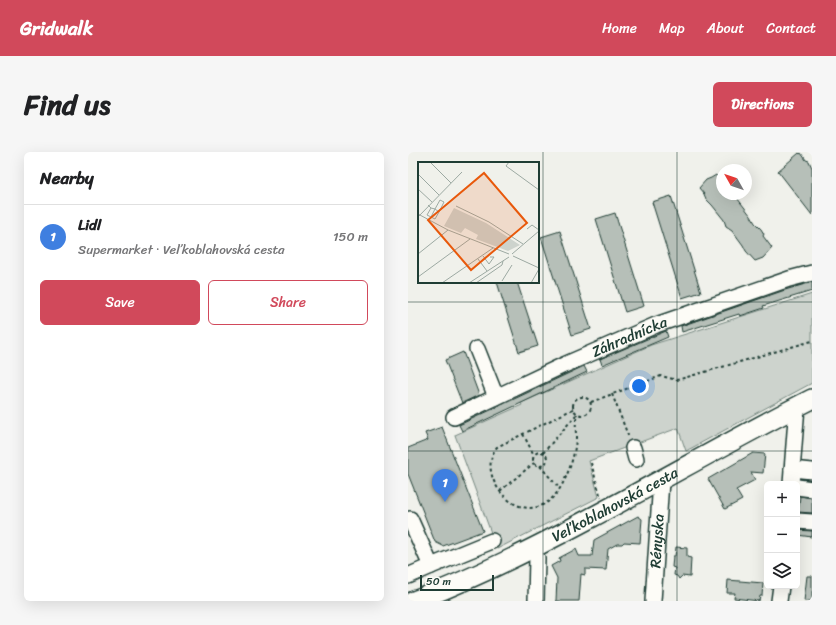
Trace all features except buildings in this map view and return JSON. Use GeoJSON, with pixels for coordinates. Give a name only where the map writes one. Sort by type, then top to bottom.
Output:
{"type":"FeatureCollection","features":[{"type":"Feature","properties":{"kind":"main road","name":"Veľkoblahovská cesta"},"geometry":{"type":"LineString","coordinates":[[414,601],[449,588],[532,549],[805,403]]}},
{"type":"Feature","properties":{"kind":"street","name":"Záhradnícka"},"geometry":{"type":"LineString","coordinates":[[454,417],[564,365],[656,325],[789,279],[812,273]]}},
{"type":"Feature","properties":{"kind":"street"},"geometry":{"type":"LineString","coordinates":[[477,349],[496,397]]}},
{"type":"Feature","properties":{"kind":"street"},"geometry":{"type":"LineString","coordinates":[[791,481],[792,469],[805,403]]}},
{"type":"Feature","properties":{"kind":"street"},"geometry":{"type":"LineString","coordinates":[[792,469],[812,471]]}},
{"type":"Feature","properties":{"kind":"street","name":"Rényska"},"geometry":{"type":"LineString","coordinates":[[653,601],[661,481]]}},
{"type":"Feature","properties":{"kind":"street"},"geometry":{"type":"LineString","coordinates":[[800,487],[812,489]]}},
{"type":"Feature","properties":{"kind":"street"},"geometry":{"type":"LineString","coordinates":[[409,518],[431,566]]}},
{"type":"Feature","properties":{"kind":"street"},"geometry":{"type":"LineString","coordinates":[[800,521],[812,522]]}},
{"type":"Feature","properties":{"kind":"street"},"geometry":{"type":"LineString","coordinates":[[408,576],[492,541]]}},
{"type":"Feature","properties":{"kind":"street"},"geometry":{"type":"LineString","coordinates":[[532,549],[537,558],[536,601]]}},
{"type":"Feature","properties":{"kind":"street"},"geometry":{"type":"LineString","coordinates":[[779,601],[781,589]]}},
{"type":"Feature","properties":{"kind":"path"},"geometry":{"type":"LineString","coordinates":[[591,402],[661,376],[677,380],[812,341]]}},
{"type":"Feature","properties":{"kind":"path"},"geometry":{"type":"LineString","coordinates":[[612,394],[633,450]]}},
{"type":"Feature","properties":{"kind":"path"},"geometry":{"type":"LineString","coordinates":[[580,396],[587,398],[591,402],[591,408],[588,413],[582,415],[577,414],[573,409],[573,403],[580,396]]}},
{"type":"Feature","properties":{"kind":"path"},"geometry":{"type":"LineString","coordinates":[[573,409],[497,446],[492,452],[491,471],[494,479],[500,491],[511,502],[517,506],[532,508],[538,507],[550,500],[560,489],[572,461],[575,445],[575,420],[577,414]]}},
{"type":"Feature","properties":{"kind":"path"},"geometry":{"type":"LineString","coordinates":[[543,453],[577,414]]}},
{"type":"Feature","properties":{"kind":"path"},"geometry":{"type":"LineString","coordinates":[[523,434],[534,455],[534,463]]}},
{"type":"Feature","properties":{"kind":"path"},"geometry":{"type":"LineString","coordinates":[[534,455],[538,452],[543,453]]}},
{"type":"Feature","properties":{"kind":"path"},"geometry":{"type":"LineString","coordinates":[[540,466],[544,464],[546,460],[546,456],[543,453]]}},
{"type":"Feature","properties":{"kind":"path"},"geometry":{"type":"LineString","coordinates":[[592,462],[602,504]]}},
{"type":"Feature","properties":{"kind":"path"},"geometry":{"type":"LineString","coordinates":[[534,463],[540,466],[560,489]]}},
{"type":"Feature","properties":{"kind":"path"},"geometry":{"type":"LineString","coordinates":[[500,491],[534,463]]}},
{"type":"Feature","properties":{"kind":"shaded area"},"geometry":{"type":"Polygon","coordinates":[[[812,294],[812,383],[686,451],[678,428],[589,461],[599,497],[497,549],[455,435],[522,405],[521,403],[651,345],[812,294]]]}},
{"type":"Feature","properties":{"kind":"place","name":"Lidl"},"geometry":{"type":"Point","coordinates":[445,502]}}]}
